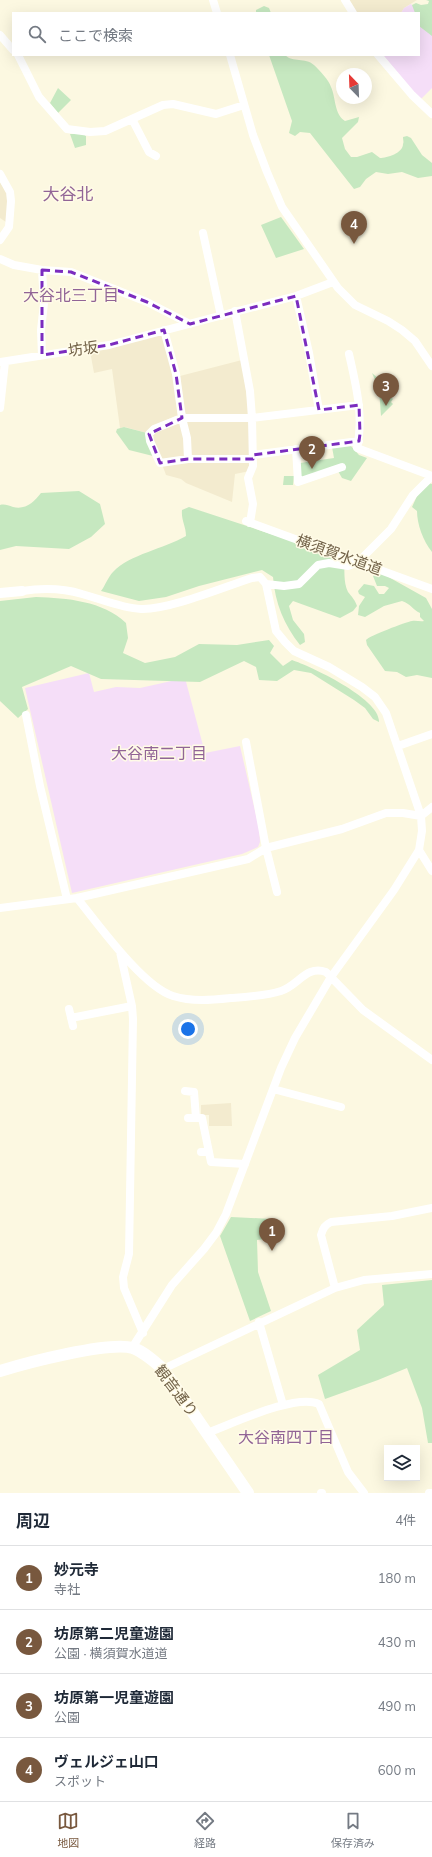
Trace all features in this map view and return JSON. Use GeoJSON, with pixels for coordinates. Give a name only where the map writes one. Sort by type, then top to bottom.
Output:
{"type":"FeatureCollection","features":[{"type":"Feature","properties":{"kind":"main road","name":"観音通り"},"geometry":{"type":"LineString","coordinates":[[0,1371],[36,1361],[112,1347],[132,1348],[146,1356],[163,1369],[248,1493]]}},
{"type":"Feature","properties":{"kind":"street"},"geometry":{"type":"LineString","coordinates":[[213,0],[217,12]]}},
{"type":"Feature","properties":{"kind":"street"},"geometry":{"type":"LineString","coordinates":[[344,0],[352,12]]}},
{"type":"Feature","properties":{"kind":"street"},"geometry":{"type":"LineString","coordinates":[[0,35],[12,49]]}},
{"type":"Feature","properties":{"kind":"street"},"geometry":{"type":"LineString","coordinates":[[18,56],[39,97],[68,129],[90,132],[105,131],[168,105],[216,114],[244,105]]}},
{"type":"Feature","properties":{"kind":"street"},"geometry":{"type":"LineString","coordinates":[[230,56],[244,105],[266,172],[282,207],[333,282],[355,305],[388,321],[415,341],[430,355],[432,366]]}},
{"type":"Feature","properties":{"kind":"street"},"geometry":{"type":"LineString","coordinates":[[379,56],[412,95],[432,114]]}},
{"type":"Feature","properties":{"kind":"street"},"geometry":{"type":"LineString","coordinates":[[132,119],[149,152],[156,156]]}},
{"type":"Feature","properties":{"kind":"street"},"geometry":{"type":"LineString","coordinates":[[0,174],[10,192],[9,227],[0,240]]}},
{"type":"Feature","properties":{"kind":"street"},"geometry":{"type":"LineString","coordinates":[[203,233],[221,316]]}},
{"type":"Feature","properties":{"kind":"street"},"geometry":{"type":"LineString","coordinates":[[0,259],[14,265],[42,270],[71,272],[147,302],[190,324]]}},
{"type":"Feature","properties":{"kind":"street"},"geometry":{"type":"LineString","coordinates":[[42,270],[44,303],[41,330],[42,355]]}},
{"type":"Feature","properties":{"kind":"street","name":"坊坂"},"geometry":{"type":"LineString","coordinates":[[2,362],[109,346],[235,311],[296,296],[333,282]]}},
{"type":"Feature","properties":{"kind":"street"},"geometry":{"type":"LineString","coordinates":[[296,296],[309,353],[319,410]]}},
{"type":"Feature","properties":{"kind":"street"},"geometry":{"type":"LineString","coordinates":[[235,311],[250,391],[253,457]]}},
{"type":"Feature","properties":{"kind":"street"},"geometry":{"type":"LineString","coordinates":[[164,330],[176,374],[182,418],[187,438],[188,459]]}},
{"type":"Feature","properties":{"kind":"street"},"geometry":{"type":"LineString","coordinates":[[266,584],[284,586],[299,584],[318,565],[329,563],[348,566],[358,562],[391,530],[413,495],[432,476],[357,448],[360,434],[359,405],[349,354]]}},
{"type":"Feature","properties":{"kind":"street"},"geometry":{"type":"LineString","coordinates":[[0,408],[2,362]]}},
{"type":"Feature","properties":{"kind":"street"},"geometry":{"type":"LineString","coordinates":[[359,405],[252,418],[182,418],[161,426],[149,434],[150,441],[160,463],[188,459],[253,457],[296,449],[359,441]]}},
{"type":"Feature","properties":{"kind":"street"},"geometry":{"type":"LineString","coordinates":[[296,449],[298,482],[342,467]]}},
{"type":"Feature","properties":{"kind":"street","name":"横須賀水道道"},"geometry":{"type":"LineString","coordinates":[[253,457],[248,478],[253,504],[248,522],[432,588]]}},
{"type":"Feature","properties":{"kind":"street"},"geometry":{"type":"LineString","coordinates":[[0,593],[54,588],[81,593],[124,606],[143,609],[168,605],[252,578],[260,577],[266,584],[276,631],[285,642],[294,651],[329,667],[375,697],[386,713],[421,816],[422,831],[419,850],[394,890],[331,977],[295,1038],[226,1214],[216,1233],[172,1285],[143,1333],[132,1348]]}},
{"type":"Feature","properties":{"kind":"street"},"geometry":{"type":"LineString","coordinates":[[26,715],[40,786],[67,899]]}},
{"type":"Feature","properties":{"kind":"street"},"geometry":{"type":"LineString","coordinates":[[398,746],[432,734]]}},
{"type":"Feature","properties":{"kind":"street"},"geometry":{"type":"LineString","coordinates":[[246,742],[266,848],[277,892]]}},
{"type":"Feature","properties":{"kind":"street"},"geometry":{"type":"LineString","coordinates":[[0,908],[77,898],[248,859],[266,848],[342,829],[386,813],[404,813],[421,816],[432,807]]}},
{"type":"Feature","properties":{"kind":"street"},"geometry":{"type":"LineString","coordinates":[[419,850],[432,871]]}},
{"type":"Feature","properties":{"kind":"street"},"geometry":{"type":"LineString","coordinates":[[77,898],[120,951],[161,991],[187,1000],[222,999],[274,993],[292,985],[311,971],[318,969],[326,972],[363,1010],[432,1060]]}},
{"type":"Feature","properties":{"kind":"street"},"geometry":{"type":"LineString","coordinates":[[120,951],[132,1006],[129,1254],[123,1277],[128,1300],[143,1333]]}},
{"type":"Feature","properties":{"kind":"street"},"geometry":{"type":"LineString","coordinates":[[70,1009],[72,1022],[132,1006]]}},
{"type":"Feature","properties":{"kind":"street"},"geometry":{"type":"LineString","coordinates":[[274,1089],[329,1100],[341,1107]]}},
{"type":"Feature","properties":{"kind":"street"},"geometry":{"type":"LineString","coordinates":[[186,1091],[194,1092],[192,1118],[202,1118],[205,1152],[211,1162],[245,1164]]}},
{"type":"Feature","properties":{"kind":"street"},"geometry":{"type":"LineString","coordinates":[[335,1288],[321,1234],[322,1229],[326,1225],[331,1222],[392,1216],[432,1208]]}},
{"type":"Feature","properties":{"kind":"street"},"geometry":{"type":"LineString","coordinates":[[163,1369],[259,1322],[335,1288],[364,1280],[432,1274]]}},
{"type":"Feature","properties":{"kind":"street"},"geometry":{"type":"LineString","coordinates":[[259,1322],[283,1405]]}},
{"type":"Feature","properties":{"kind":"street"},"geometry":{"type":"LineString","coordinates":[[207,1433],[283,1405],[313,1401],[319,1404],[344,1465],[364,1493]]}},
{"type":"Feature","properties":{"kind":"highlighted area"},"geometry":{"type":"Polygon","coordinates":[[[42,270],[71,272],[147,302],[190,324],[296,296],[319,410],[359,405],[359,441],[253,455],[253,459],[188,459],[160,463],[149,434],[182,418],[176,374],[164,330],[109,345],[42,355],[42,270]]]}},
{"type":"Feature","properties":{"kind":"shaded area"},"geometry":{"type":"Polygon","coordinates":[[[348,0],[417,0],[404,8],[402,12],[355,12],[348,0]]]}},
{"type":"Feature","properties":{"kind":"shaded area"},"geometry":{"type":"Polygon","coordinates":[[[411,4],[419,12],[402,12],[404,8],[411,4]]]}},
{"type":"Feature","properties":{"kind":"shaded area"},"geometry":{"type":"Polygon","coordinates":[[[420,13],[432,25],[432,88],[420,100],[384,56],[420,56],[420,13]]]}},
{"type":"Feature","properties":{"kind":"shaded area"},"geometry":{"type":"Polygon","coordinates":[[[0,182],[9,196],[6,222],[0,218],[0,182]]]}},
{"type":"Feature","properties":{"kind":"shaded area"},"geometry":{"type":"Polygon","coordinates":[[[162,334],[174,372],[180,414],[153,426],[147,433],[125,427],[120,428],[112,369],[94,373],[90,351],[162,334]]]}},
{"type":"Feature","properties":{"kind":"shaded area"},"geometry":{"type":"Polygon","coordinates":[[[242,360],[249,413],[248,415],[186,415],[183,406],[180,376],[242,360]]]}},
{"type":"Feature","properties":{"kind":"shaded area"},"geometry":{"type":"Polygon","coordinates":[[[180,422],[250,422],[250,471],[235,474],[232,502],[186,483],[181,479],[166,475],[152,436],[156,431],[180,422]]]}},
{"type":"Feature","properties":{"kind":"shaded area"},"geometry":{"type":"Polygon","coordinates":[[[89,673],[94,692],[116,687],[140,688],[185,678],[205,753],[240,746],[259,828],[260,842],[258,847],[242,854],[72,893],[25,688],[89,673]]]}},
{"type":"Feature","properties":{"kind":"shaded area"},"geometry":{"type":"Polygon","coordinates":[[[231,1103],[232,1126],[209,1126],[209,1115],[201,1115],[201,1105],[231,1103]]]}},
{"type":"Feature","properties":{"kind":"green space"},"geometry":{"type":"Polygon","coordinates":[[[426,0],[432,0],[432,36],[420,27],[420,12],[415,12],[412,5],[416,3],[421,5],[428,4],[429,1],[426,0]]]}},
{"type":"Feature","properties":{"kind":"green space"},"geometry":{"type":"Polygon","coordinates":[[[264,6],[269,8],[271,12],[256,12],[256,10],[264,6]]]}},
{"type":"Feature","properties":{"kind":"green space"},"geometry":{"type":"Polygon","coordinates":[[[269,56],[286,56],[292,59],[307,61],[314,65],[324,75],[330,84],[337,110],[341,118],[345,121],[359,117],[358,122],[342,138],[345,149],[351,157],[357,157],[372,152],[380,158],[390,156],[400,150],[403,143],[403,137],[407,136],[411,138],[422,155],[432,163],[432,176],[418,178],[402,172],[388,174],[376,172],[366,179],[360,187],[354,189],[310,133],[300,132],[295,136],[289,133],[292,121],[269,56]]]}},
{"type":"Feature","properties":{"kind":"green space"},"geometry":{"type":"Polygon","coordinates":[[[58,88],[71,100],[58,113],[50,103],[58,88]]]}},
{"type":"Feature","properties":{"kind":"green space"},"geometry":{"type":"Polygon","coordinates":[[[70,134],[83,134],[86,136],[86,145],[75,148],[70,134]]]}},
{"type":"Feature","properties":{"kind":"green space"},"geometry":{"type":"Polygon","coordinates":[[[281,217],[304,249],[276,258],[261,225],[281,217]]]}},
{"type":"Feature","properties":{"kind":"green space"},"geometry":{"type":"Polygon","coordinates":[[[372,373],[392,390],[388,394],[393,399],[391,402],[393,404],[381,416],[379,389],[372,373]]]}},
{"type":"Feature","properties":{"kind":"green space"},"geometry":{"type":"Polygon","coordinates":[[[124,427],[147,433],[153,456],[129,450],[116,432],[117,429],[124,427]]]}},
{"type":"Feature","properties":{"kind":"green space"},"geometry":{"type":"Polygon","coordinates":[[[350,445],[359,455],[367,458],[351,481],[342,478],[338,471],[300,477],[300,463],[334,458],[332,447],[350,445]]]}},
{"type":"Feature","properties":{"kind":"green space"},"geometry":{"type":"Polygon","coordinates":[[[284,476],[294,476],[293,485],[283,485],[284,476]]]}},
{"type":"Feature","properties":{"kind":"green space"},"geometry":{"type":"Polygon","coordinates":[[[429,483],[432,484],[432,552],[421,532],[417,511],[412,507],[418,494],[429,483]]]}},
{"type":"Feature","properties":{"kind":"green space"},"geometry":{"type":"Polygon","coordinates":[[[79,491],[100,504],[105,524],[91,537],[69,549],[16,546],[0,550],[0,505],[8,505],[18,508],[26,506],[36,499],[41,493],[79,491]]]}},
{"type":"Feature","properties":{"kind":"green space"},"geometry":{"type":"Polygon","coordinates":[[[189,507],[344,558],[346,588],[357,606],[353,611],[340,618],[293,601],[289,606],[293,620],[304,634],[305,642],[300,645],[289,630],[281,613],[273,577],[262,570],[199,586],[166,597],[139,601],[101,591],[111,574],[120,566],[138,556],[168,545],[186,536],[182,510],[189,507]]]}},
{"type":"Feature","properties":{"kind":"green space"},"geometry":{"type":"Polygon","coordinates":[[[376,570],[426,598],[432,609],[432,678],[417,675],[406,677],[397,672],[385,671],[367,645],[366,640],[380,632],[408,622],[424,621],[420,617],[420,613],[402,601],[384,606],[365,617],[358,615],[359,606],[365,597],[359,594],[358,591],[364,584],[374,586],[379,594],[384,594],[389,588],[385,586],[377,586],[373,576],[376,570]]]}},
{"type":"Feature","properties":{"kind":"green space"},"geometry":{"type":"Polygon","coordinates":[[[36,597],[60,598],[84,602],[96,605],[117,616],[126,623],[128,638],[123,653],[145,663],[175,657],[199,644],[237,645],[269,640],[274,646],[270,653],[283,666],[292,660],[328,676],[369,703],[377,713],[379,722],[373,719],[365,708],[354,700],[311,673],[294,670],[277,681],[259,680],[256,667],[244,661],[200,682],[101,679],[71,666],[22,687],[28,709],[18,718],[0,701],[0,601],[36,597]]]}},
{"type":"Feature","properties":{"kind":"green space"},"geometry":{"type":"Polygon","coordinates":[[[231,1217],[272,1219],[272,1238],[257,1240],[258,1272],[271,1311],[250,1321],[220,1236],[231,1217]]]}},
{"type":"Feature","properties":{"kind":"green space"},"geometry":{"type":"Polygon","coordinates":[[[432,1280],[432,1443],[428,1443],[422,1408],[407,1368],[325,1399],[318,1375],[360,1350],[357,1330],[384,1305],[382,1285],[432,1280]]]}},
{"type":"Feature","properties":{"kind":"place","name":"ヴェルジェ山口"},"geometry":{"type":"Point","coordinates":[354,244]}},
{"type":"Feature","properties":{"kind":"place","name":"坊原第一児童遊園"},"geometry":{"type":"Point","coordinates":[386,406]}},
{"type":"Feature","properties":{"kind":"place","name":"坊原第二児童遊園"},"geometry":{"type":"Point","coordinates":[312,469]}},
{"type":"Feature","properties":{"kind":"place","name":"妙元寺"},"geometry":{"type":"Point","coordinates":[272,1251]}},
{"type":"Feature","properties":{"kind":"district","name":"大谷北"},"geometry":{"type":"Point","coordinates":[68,194]}},
{"type":"Feature","properties":{"kind":"district","name":"大谷北三丁目"},"geometry":{"type":"Point","coordinates":[71,295]}},
{"type":"Feature","properties":{"kind":"district","name":"大谷南二丁目"},"geometry":{"type":"Point","coordinates":[159,753]}},
{"type":"Feature","properties":{"kind":"district","name":"大谷南四丁目"},"geometry":{"type":"Point","coordinates":[286,1437]}}]}
